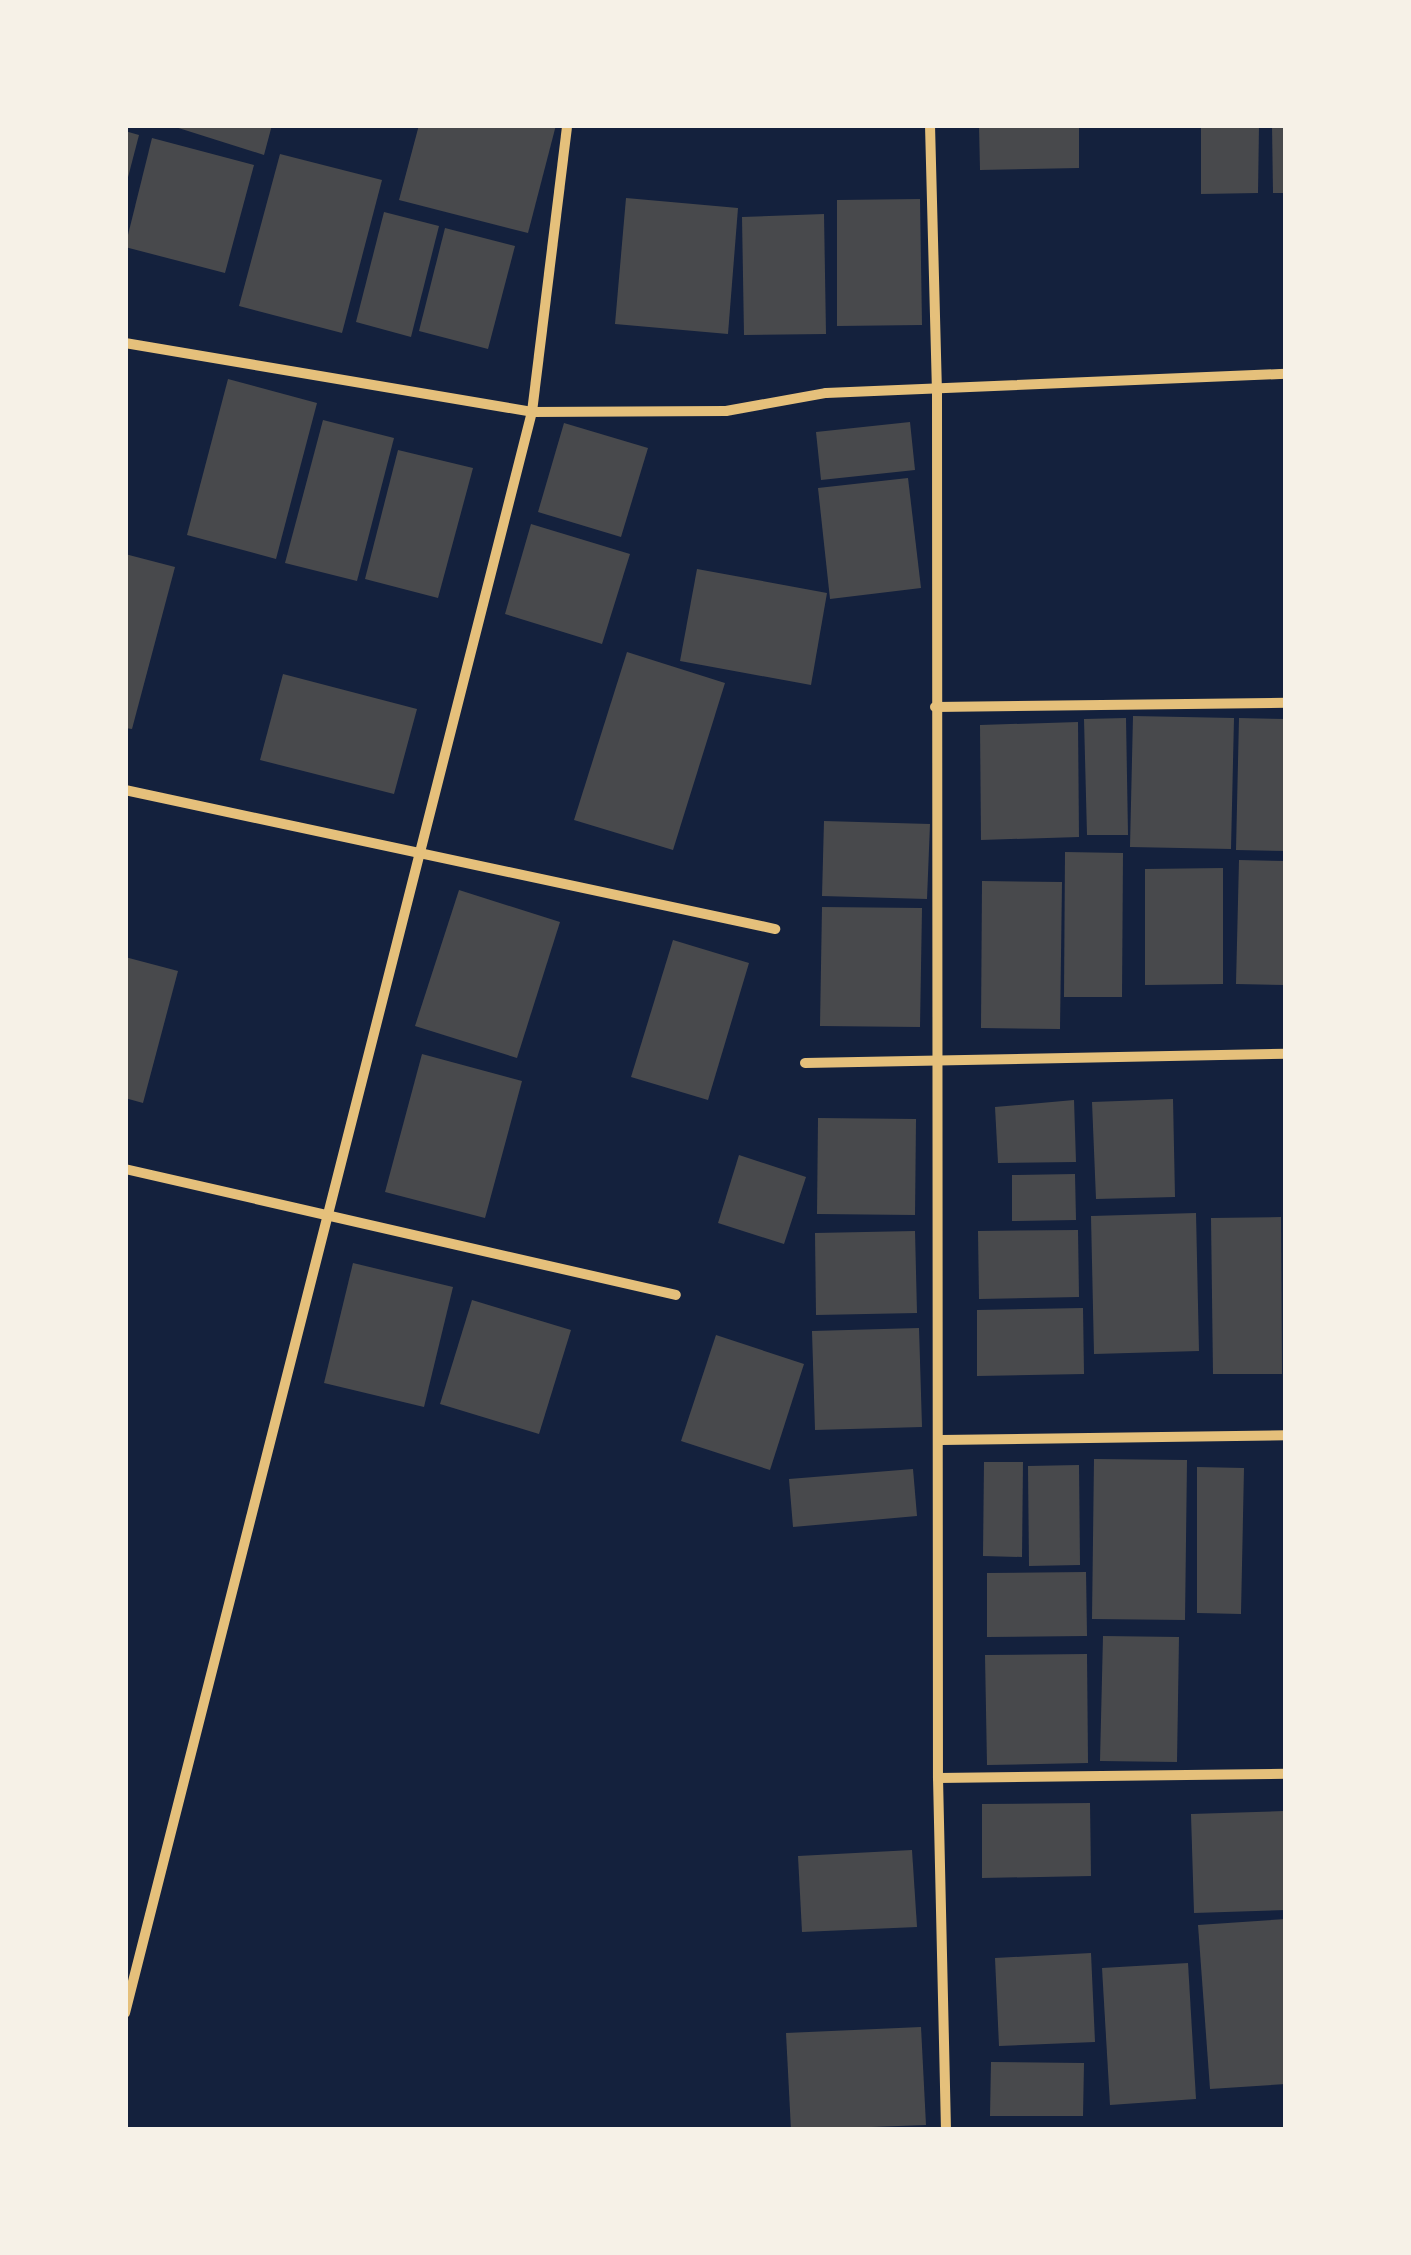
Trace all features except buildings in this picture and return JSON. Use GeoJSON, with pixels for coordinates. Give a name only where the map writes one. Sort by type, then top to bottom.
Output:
{"type":"FeatureCollection","features":[{"type":"Feature","properties":{"kind":"street"},"geometry":{"type":"LineString","coordinates":[[125,2013],[532,412],[567,125]]}},
{"type":"Feature","properties":{"kind":"street"},"geometry":{"type":"LineString","coordinates":[[930,125],[937,390],[941,1440],[938,1778],[946,2130]]}},
{"type":"Feature","properties":{"kind":"street"},"geometry":{"type":"LineString","coordinates":[[125,344],[532,412],[726,411],[826,392],[1286,374]]}},
{"type":"Feature","properties":{"kind":"street"},"geometry":{"type":"LineString","coordinates":[[936,707],[1286,703]]}},
{"type":"Feature","properties":{"kind":"street"},"geometry":{"type":"LineString","coordinates":[[125,790],[417,856],[775,929]]}},
{"type":"Feature","properties":{"kind":"street"},"geometry":{"type":"LineString","coordinates":[[805,1063],[1286,1054]]}},
{"type":"Feature","properties":{"kind":"street"},"geometry":{"type":"LineString","coordinates":[[125,1169],[329,1211],[676,1294]]}},
{"type":"Feature","properties":{"kind":"street"},"geometry":{"type":"LineString","coordinates":[[941,1440],[1286,1435]]}},
{"type":"Feature","properties":{"kind":"street"},"geometry":{"type":"LineString","coordinates":[[938,1778],[1286,1774]]}}]}
